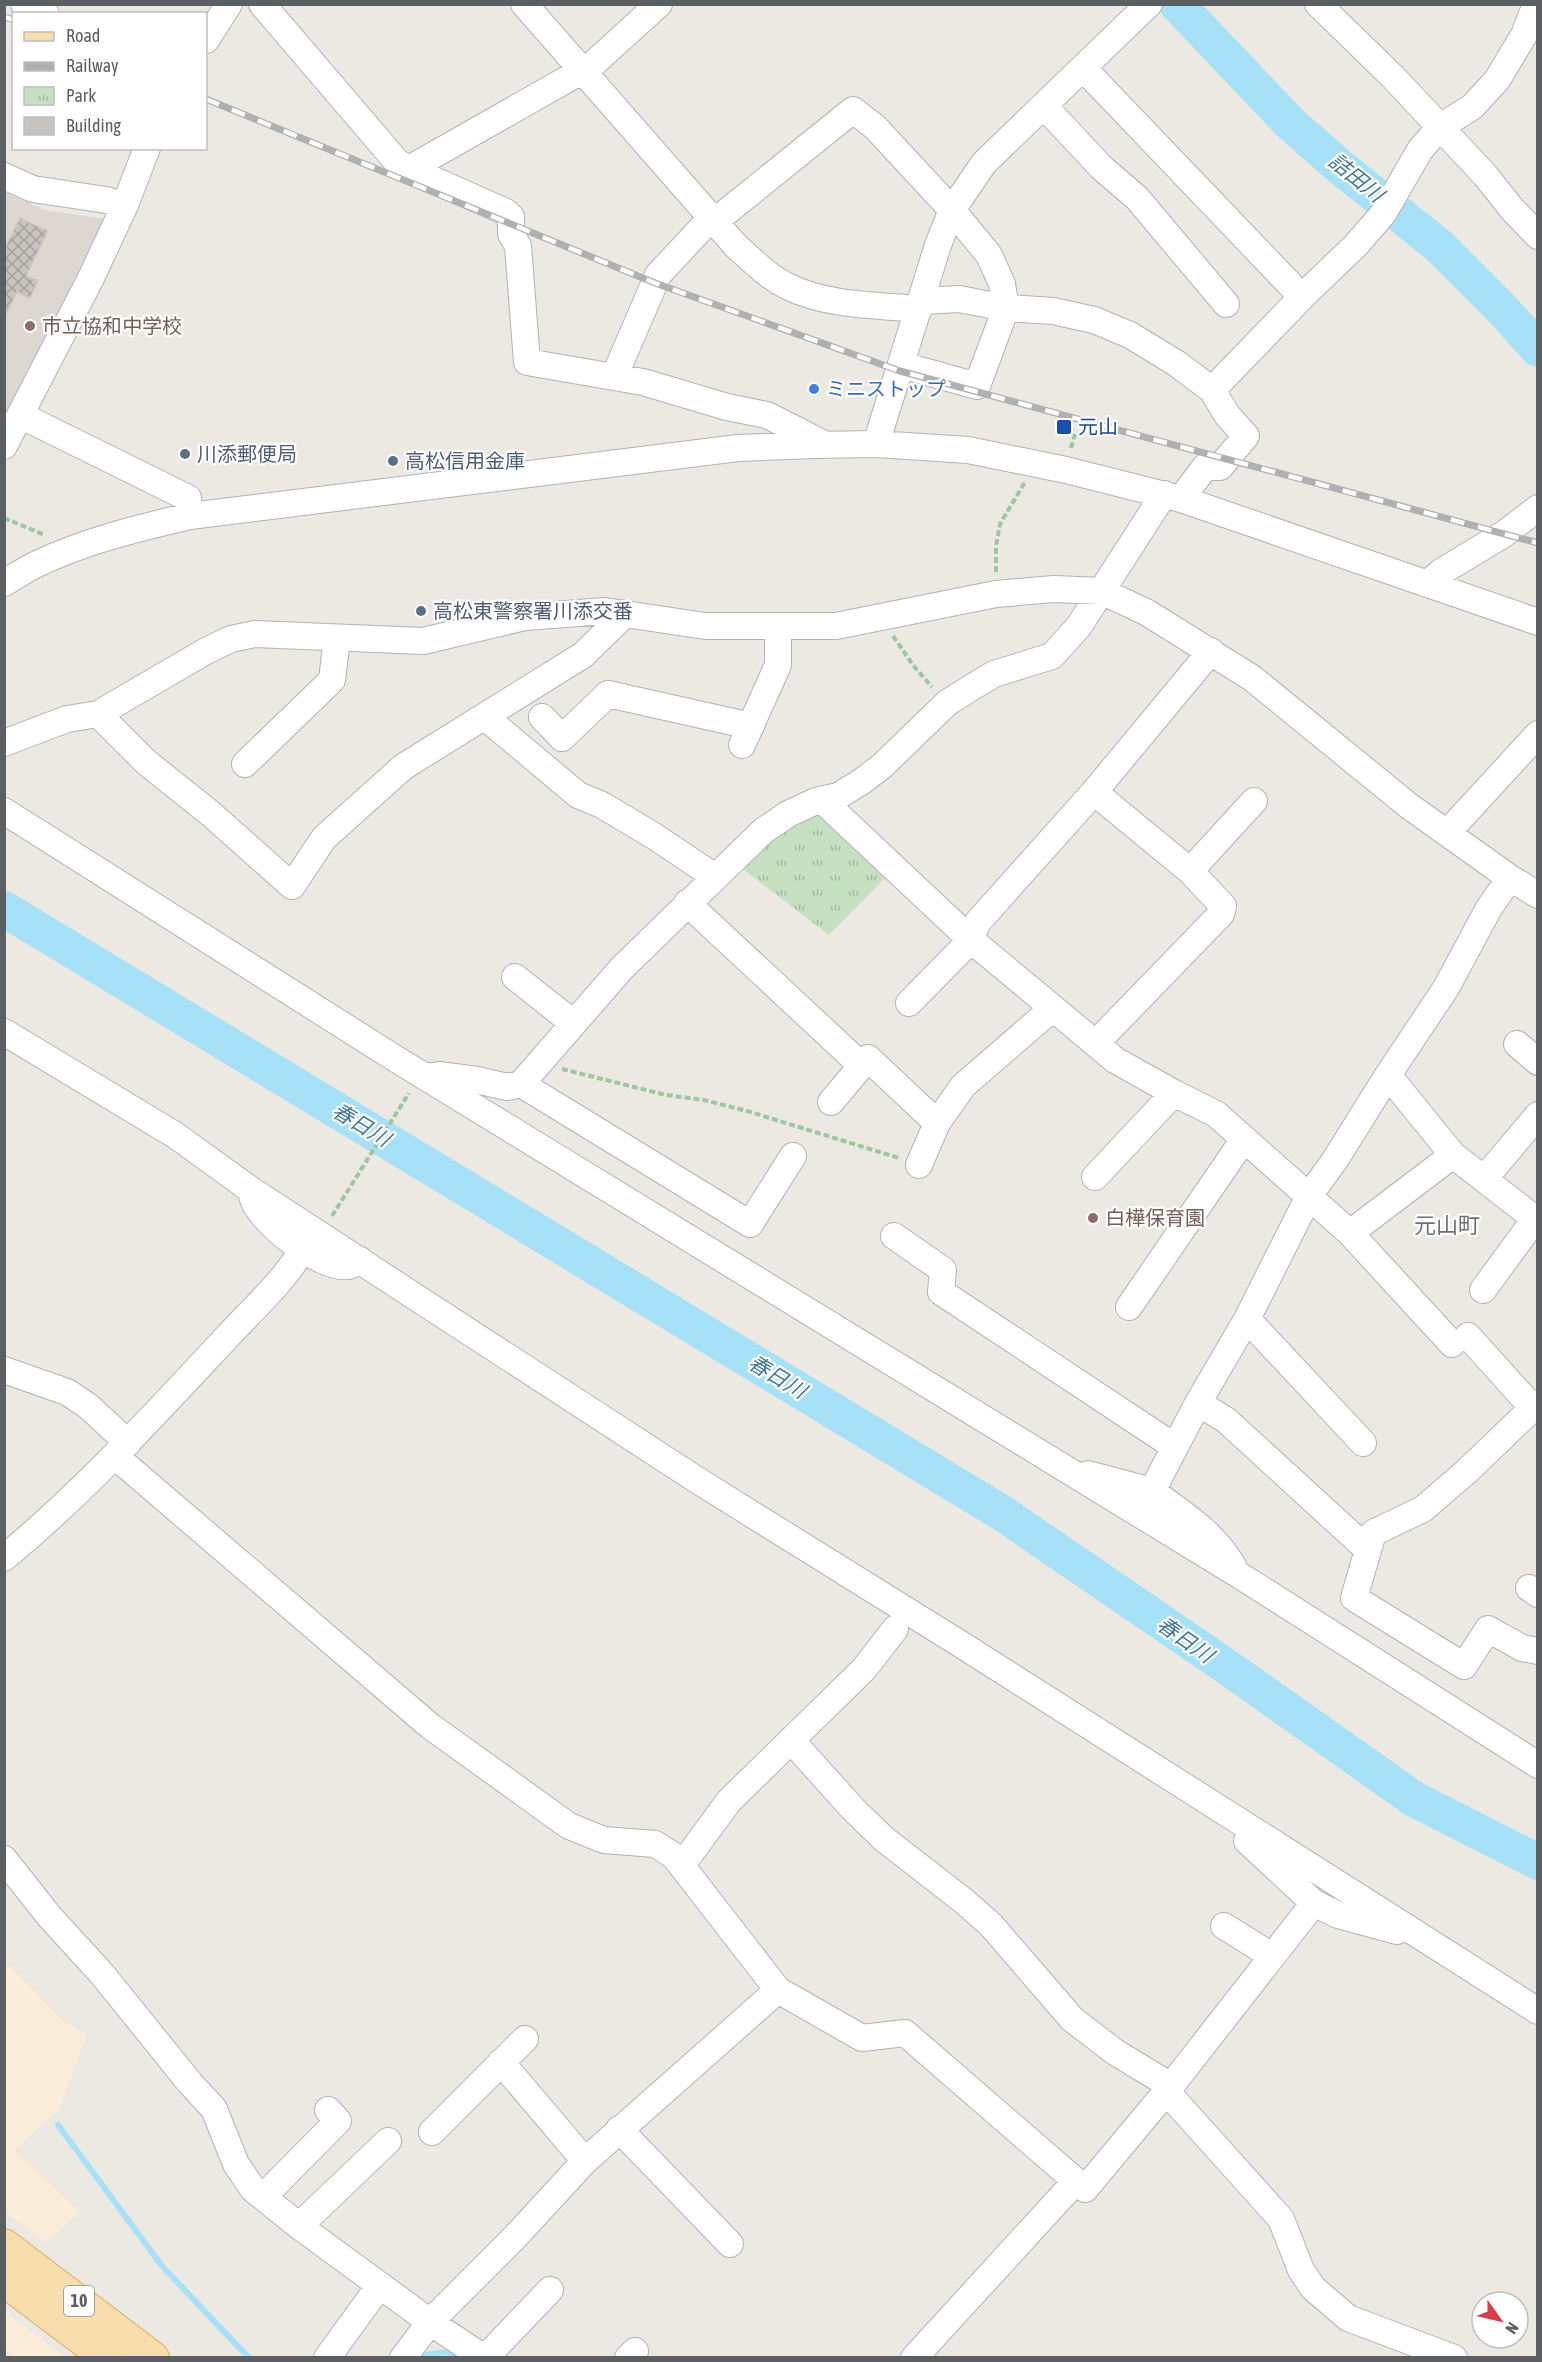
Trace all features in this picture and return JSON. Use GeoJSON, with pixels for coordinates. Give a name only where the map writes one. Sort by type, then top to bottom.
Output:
{"type":"FeatureCollection","features":[{"type":"Feature","properties":{"kind":"main road","name":"10"},"geometry":{"type":"LineString","coordinates":[[4,2245],[153,2358]]}},
{"type":"Feature","properties":{"kind":"main road","name":"10"},"geometry":{"type":"LineString","coordinates":[[4,2280],[107,2358]]}},
{"type":"Feature","properties":{"kind":"street"},"geometry":{"type":"LineString","coordinates":[[24,4],[42,12]]}},
{"type":"Feature","properties":{"kind":"street"},"geometry":{"type":"LineString","coordinates":[[207,38],[229,4]]}},
{"type":"Feature","properties":{"kind":"street"},"geometry":{"type":"LineString","coordinates":[[262,4],[397,162],[506,212],[511,217],[511,234],[518,246],[527,362],[643,382],[727,407],[767,415],[825,445]]}},
{"type":"Feature","properties":{"kind":"street"},"geometry":{"type":"LineString","coordinates":[[419,1082],[439,1075],[477,1080],[507,1088],[521,1084],[622,968],[763,831],[788,814],[838,796],[882,766],[947,703],[994,674],[1052,656],[1078,626],[1101,591],[1172,497],[1204,467],[1220,467],[1246,436],[1227,415],[1212,390],[1176,363],[1130,335],[1094,320],[1053,311],[1006,308],[959,299],[920,305],[824,299],[787,286],[762,270],[736,246],[524,4]]}},
{"type":"Feature","properties":{"kind":"street"},"geometry":{"type":"LineString","coordinates":[[409,169],[592,65],[658,4]]}},
{"type":"Feature","properties":{"kind":"street"},"geometry":{"type":"LineString","coordinates":[[876,444],[938,245],[952,210],[984,163],[1149,4]]}},
{"type":"Feature","properties":{"kind":"street"},"geometry":{"type":"LineString","coordinates":[[1318,4],[1393,77],[1485,175],[1512,209],[1538,236]]}},
{"type":"Feature","properties":{"kind":"street"},"geometry":{"type":"LineString","coordinates":[[1212,390],[1356,245],[1389,206],[1420,150],[1440,128],[1472,107],[1497,80],[1524,34],[1536,4]]}},
{"type":"Feature","properties":{"kind":"street"},"geometry":{"type":"LineString","coordinates":[[1083,68],[1302,297]]}},
{"type":"Feature","properties":{"kind":"street"},"geometry":{"type":"LineString","coordinates":[[1044,106],[1102,168],[1137,198],[1204,280],[1227,304]]}},
{"type":"Feature","properties":{"kind":"street"},"geometry":{"type":"LineString","coordinates":[[614,377],[658,275],[712,220],[853,110],[875,127],[952,210],[989,255],[1002,284],[1006,308],[977,386],[902,365]]}},
{"type":"Feature","properties":{"kind":"street"},"geometry":{"type":"LineString","coordinates":[[4,446],[90,280],[125,205],[146,150]]}},
{"type":"Feature","properties":{"kind":"street"},"geometry":{"type":"LineString","coordinates":[[4,176],[33,189],[125,205]]}},
{"type":"Feature","properties":{"kind":"street"},"geometry":{"type":"LineString","coordinates":[[20,415],[188,498],[190,516]]}},
{"type":"Feature","properties":{"kind":"street"},"geometry":{"type":"LineString","coordinates":[[4,583],[38,564],[90,543],[190,516],[738,448],[876,444],[968,450],[1036,463],[1172,497],[1538,622]]}},
{"type":"Feature","properties":{"kind":"street"},"geometry":{"type":"LineString","coordinates":[[1427,584],[1441,572],[1504,534],[1538,508]]}},
{"type":"Feature","properties":{"kind":"street"},"geometry":{"type":"LineString","coordinates":[[4,743],[67,719],[98,714],[206,651],[231,639],[255,634],[423,641],[525,617],[605,611],[705,626],[836,626],[996,594],[1054,589],[1101,591],[1146,612],[1252,678],[1409,806],[1538,896]]}},
{"type":"Feature","properties":{"kind":"street"},"geometry":{"type":"LineString","coordinates":[[98,714],[146,762],[211,814],[292,886],[324,838],[403,767],[583,655],[597,644],[625,614]]}},
{"type":"Feature","properties":{"kind":"street"},"geometry":{"type":"LineString","coordinates":[[542,717],[562,738],[608,694],[649,704],[747,735],[778,665],[778,626]]}},
{"type":"Feature","properties":{"kind":"street"},"geometry":{"type":"LineString","coordinates":[[244,764],[332,680],[337,638]]}},
{"type":"Feature","properties":{"kind":"street"},"geometry":{"type":"LineString","coordinates":[[909,1003],[971,940],[977,923],[1094,792],[1211,651]]}},
{"type":"Feature","properties":{"kind":"street"},"geometry":{"type":"LineString","coordinates":[[485,717],[578,795],[602,805],[654,836],[715,877]]}},
{"type":"Feature","properties":{"kind":"street"},"geometry":{"type":"LineString","coordinates":[[1447,833],[1538,734]]}},
{"type":"Feature","properties":{"kind":"street"},"geometry":{"type":"LineString","coordinates":[[1094,792],[1190,871],[1223,906],[1221,914],[1096,1043]]}},
{"type":"Feature","properties":{"kind":"street"},"geometry":{"type":"LineString","coordinates":[[822,800],[971,940],[1115,1060],[1216,1114],[1350,1233],[1460,1340],[1535,1405],[1466,1472],[1423,1509],[1373,1533],[1354,1598],[1464,1666],[1488,1629],[1522,1648],[1538,1651]]}},
{"type":"Feature","properties":{"kind":"street"},"geometry":{"type":"LineString","coordinates":[[1190,871],[1254,801]]}},
{"type":"Feature","properties":{"kind":"street"},"geometry":{"type":"LineString","coordinates":[[4,811],[419,1082],[1239,1575],[1527,1754],[1538,1765]]}},
{"type":"Feature","properties":{"kind":"street"},"geometry":{"type":"LineString","coordinates":[[1152,1491],[1198,1403],[1247,1319],[1309,1196],[1335,1160],[1446,988],[1489,908],[1510,878]]}},
{"type":"Feature","properties":{"kind":"street"},"geometry":{"type":"LineString","coordinates":[[687,903],[862,1066]]}},
{"type":"Feature","properties":{"kind":"street"},"geometry":{"type":"LineString","coordinates":[[515,977],[573,1023]]}},
{"type":"Feature","properties":{"kind":"street"},"geometry":{"type":"LineString","coordinates":[[919,1165],[937,1123],[963,1086],[1053,1008]]}},
{"type":"Feature","properties":{"kind":"street"},"geometry":{"type":"LineString","coordinates":[[4,1032],[175,1135],[251,1190],[697,1479],[1538,2011]]}},
{"type":"Feature","properties":{"kind":"street"},"geometry":{"type":"LineString","coordinates":[[1517,1044],[1538,1062]]}},
{"type":"Feature","properties":{"kind":"street"},"geometry":{"type":"LineString","coordinates":[[831,1102],[868,1058],[937,1123]]}},
{"type":"Feature","properties":{"kind":"street"},"geometry":{"type":"LineString","coordinates":[[1388,1075],[1453,1155],[1536,1220],[1482,1290]]}},
{"type":"Feature","properties":{"kind":"street"},"geometry":{"type":"LineString","coordinates":[[521,1084],[750,1224],[794,1156]]}},
{"type":"Feature","properties":{"kind":"street"},"geometry":{"type":"LineString","coordinates":[[1095,1178],[1174,1093]]}},
{"type":"Feature","properties":{"kind":"street"},"geometry":{"type":"LineString","coordinates":[[1484,1179],[1538,1115]]}},
{"type":"Feature","properties":{"kind":"street"},"geometry":{"type":"LineString","coordinates":[[1129,1307],[1244,1139]]}},
{"type":"Feature","properties":{"kind":"street"},"geometry":{"type":"LineString","coordinates":[[1350,1233],[1453,1155]]}},
{"type":"Feature","properties":{"kind":"street"},"geometry":{"type":"LineString","coordinates":[[251,1190],[254,1203],[263,1215],[301,1251],[336,1265],[348,1266],[360,1260]]}},
{"type":"Feature","properties":{"kind":"street"},"geometry":{"type":"LineString","coordinates":[[894,1236],[943,1270],[941,1292],[1175,1447]]}},
{"type":"Feature","properties":{"kind":"street"},"geometry":{"type":"LineString","coordinates":[[4,1558],[44,1525],[122,1450],[297,1260],[301,1251]]}},
{"type":"Feature","properties":{"kind":"street"},"geometry":{"type":"LineString","coordinates":[[1247,1319],[1363,1443]]}},
{"type":"Feature","properties":{"kind":"street"},"geometry":{"type":"LineString","coordinates":[[4,1370],[67,1392],[88,1406],[122,1450],[430,1726],[569,1826],[604,1840],[654,1844],[674,1856],[778,1990],[862,2038],[905,2033],[1085,2189],[1169,2089],[1314,1903]]}},
{"type":"Feature","properties":{"kind":"street"},"geometry":{"type":"LineString","coordinates":[[1198,1403],[1226,1420],[1368,1550]]}},
{"type":"Feature","properties":{"kind":"street"},"geometry":{"type":"LineString","coordinates":[[1063,1468],[1152,1491],[1210,1535],[1225,1551],[1239,1575]]}},
{"type":"Feature","properties":{"kind":"street"},"geometry":{"type":"LineString","coordinates":[[840,1569],[851,1587],[895,1629],[945,1647],[962,1645]]}},
{"type":"Feature","properties":{"kind":"street"},"geometry":{"type":"LineString","coordinates":[[682,1865],[729,1801],[864,1670],[895,1629]]}},
{"type":"Feature","properties":{"kind":"street"},"geometry":{"type":"LineString","coordinates":[[791,1740],[853,1809],[884,1839],[991,1925],[1072,2019],[1169,2089],[1281,2219],[1301,2270],[1313,2288],[1348,2318],[1454,2358]]}},
{"type":"Feature","properties":{"kind":"street"},"geometry":{"type":"LineString","coordinates":[[1238,1821],[1246,1839],[1314,1903],[1338,1915],[1423,1939]]}},
{"type":"Feature","properties":{"kind":"street"},"geometry":{"type":"LineString","coordinates":[[4,1859],[49,1916],[102,1974],[190,2083],[214,2109],[236,2164],[253,2188],[299,2226],[430,2322],[484,2358],[550,2290]]}},
{"type":"Feature","properties":{"kind":"street"},"geometry":{"type":"LineString","coordinates":[[1224,1926],[1272,1956]]}},
{"type":"Feature","properties":{"kind":"street"},"geometry":{"type":"LineString","coordinates":[[403,2358],[430,2322],[515,2237],[585,2161],[778,1990]]}},
{"type":"Feature","properties":{"kind":"street"},"geometry":{"type":"LineString","coordinates":[[432,2132],[525,2039]]}},
{"type":"Feature","properties":{"kind":"street"},"geometry":{"type":"LineString","coordinates":[[501,2062],[585,2161]]}},
{"type":"Feature","properties":{"kind":"street"},"geometry":{"type":"LineString","coordinates":[[263,2197],[338,2121],[328,2110]]}},
{"type":"Feature","properties":{"kind":"street"},"geometry":{"type":"LineString","coordinates":[[619,2129],[730,2244]]}},
{"type":"Feature","properties":{"kind":"street"},"geometry":{"type":"LineString","coordinates":[[299,2226],[388,2140]]}},
{"type":"Feature","properties":{"kind":"street"},"geometry":{"type":"LineString","coordinates":[[914,2358],[1076,2181]]}},
{"type":"Feature","properties":{"kind":"street"},"geometry":{"type":"LineString","coordinates":[[327,2358],[380,2284]]}},
{"type":"Feature","properties":{"kind":"path"},"geometry":{"type":"LineString","coordinates":[[1072,444],[1075,434]]}},
{"type":"Feature","properties":{"kind":"path"},"geometry":{"type":"LineString","coordinates":[[996,594],[996,546],[1000,524],[1036,463]]}},
{"type":"Feature","properties":{"kind":"path"},"geometry":{"type":"LineString","coordinates":[[4,518],[46,536]]}},
{"type":"Feature","properties":{"kind":"path"},"geometry":{"type":"LineString","coordinates":[[884,617],[892,635],[913,665],[947,703]]}},
{"type":"Feature","properties":{"kind":"path"},"geometry":{"type":"LineString","coordinates":[[538,1063],[666,1095],[704,1100],[747,1111],[873,1148],[919,1165]]}},
{"type":"Feature","properties":{"kind":"path"},"geometry":{"type":"LineString","coordinates":[[328,1222],[419,1082]]}},
{"type":"Feature","properties":{"kind":"shaded area","name":"市立協和中学校"},"geometry":{"type":"Polygon","coordinates":[[[5,192],[44,210],[106,219],[5,432],[5,192]]]}},
{"type":"Feature","properties":{"kind":"shaded area"},"geometry":{"type":"Polygon","coordinates":[[[5,1961],[64,2021],[87,2035],[59,2110],[14,2150],[80,2212],[46,2243],[5,2212],[5,1961]]]}},
{"type":"Feature","properties":{"kind":"shaded area"},"geometry":{"type":"Polygon","coordinates":[[[4,2312],[65,2357],[13,2357],[5,2348],[4,2312]]]}},
{"type":"Feature","properties":{"kind":"green space"},"geometry":{"type":"Polygon","coordinates":[[[812,812],[821,814],[887,876],[829,935],[740,867],[741,860],[812,812]]]}},
{"type":"Feature","properties":{"kind":"building"},"geometry":{"type":"Polygon","coordinates":[[[20,218],[48,231],[26,276],[38,281],[30,298],[17,292],[4,318],[4,250],[20,218]]]}},
{"type":"Feature","properties":{"kind":"waterway","name":"詰田川"},"geometry":{"type":"LineString","coordinates":[[1177,4],[1290,123],[1339,166],[1439,246],[1538,349]]}},
{"type":"Feature","properties":{"kind":"waterway","name":"春日川"},"geometry":{"type":"LineString","coordinates":[[4,909],[1002,1513],[1230,1669],[1414,1799],[1538,1862]]}},
{"type":"Feature","properties":{"kind":"waterway"},"geometry":{"type":"LineString","coordinates":[[58,2125],[162,2266],[249,2358]]}},
{"type":"Feature","properties":{"kind":"waterway"},"geometry":{"type":"LineString","coordinates":[[420,2358],[442,2353],[463,2357]]}},
{"type":"Feature","properties":{"kind":"railway"},"geometry":{"type":"LineString","coordinates":[[4,17],[12,19]]}},
{"type":"Feature","properties":{"kind":"railway"},"geometry":{"type":"LineString","coordinates":[[207,99],[655,283],[900,371],[1538,543]]}},
{"type":"Feature","properties":{"kind":"place","name":"市立協和中学校"},"geometry":{"type":"Point","coordinates":[30,326]}},
{"type":"Feature","properties":{"kind":"place","name":"ミニストップ"},"geometry":{"type":"Point","coordinates":[814,389]}},
{"type":"Feature","properties":{"kind":"place","name":"元山"},"geometry":{"type":"Point","coordinates":[1064,427]}},
{"type":"Feature","properties":{"kind":"place","name":"川添郵便局"},"geometry":{"type":"Point","coordinates":[185,454]}},
{"type":"Feature","properties":{"kind":"place","name":"高松信用金庫"},"geometry":{"type":"Point","coordinates":[393,461]}},
{"type":"Feature","properties":{"kind":"place","name":"高松東警察署川添交番"},"geometry":{"type":"Point","coordinates":[421,611]}},
{"type":"Feature","properties":{"kind":"place","name":"白樺保育園"},"geometry":{"type":"Point","coordinates":[1093,1218]}},
{"type":"Feature","properties":{"kind":"district","name":"元山町"},"geometry":{"type":"Point","coordinates":[1447,1225]}}]}
